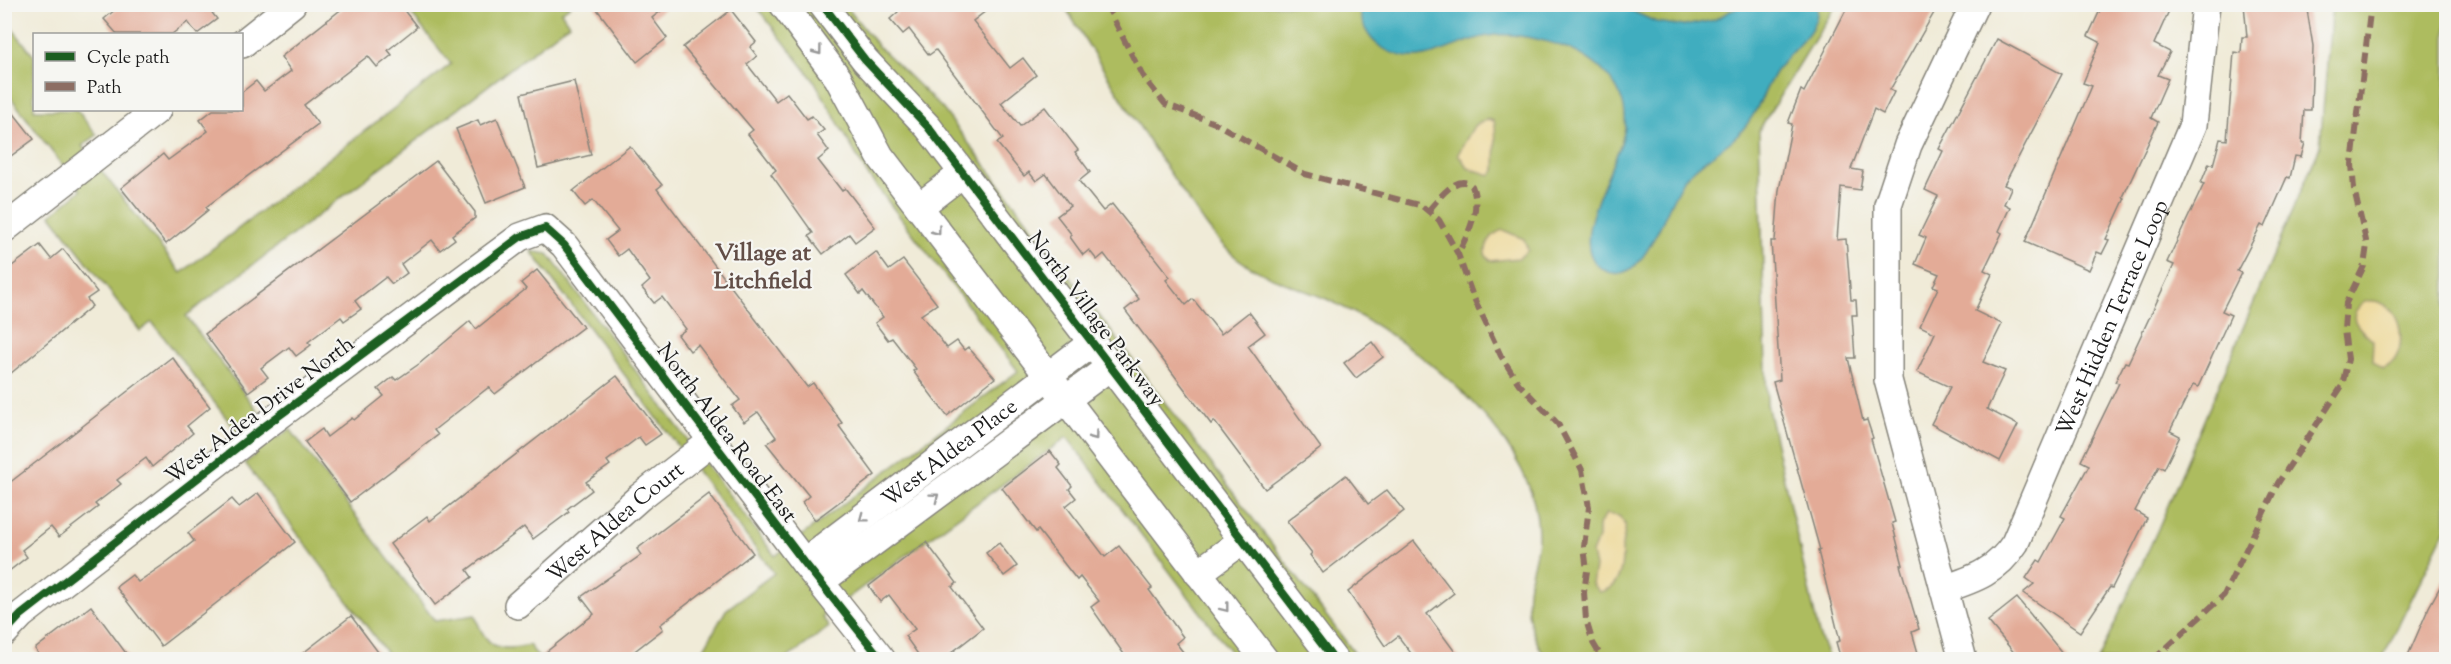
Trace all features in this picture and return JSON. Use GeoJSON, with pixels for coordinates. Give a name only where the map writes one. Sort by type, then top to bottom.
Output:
{"type":"FeatureCollection","features":[{"type":"Feature","properties":{"kind":"street"},"geometry":{"type":"LineString","coordinates":[[243,43],[292,4]]}},
{"type":"Feature","properties":{"kind":"street"},"geometry":{"type":"LineString","coordinates":[[783,4],[838,78],[880,156],[1265,660]]}},
{"type":"Feature","properties":{"kind":"street","name":"North Village Parkway"},"geometry":{"type":"LineString","coordinates":[[822,4],[865,60],[928,127],[1335,660]]}},
{"type":"Feature","properties":{"kind":"street"},"geometry":{"type":"LineString","coordinates":[[1964,660],[1888,380],[1888,205],[1908,145],[1975,4]]}},
{"type":"Feature","properties":{"kind":"street","name":"West Hidden Terrace Loop"},"geometry":{"type":"LineString","coordinates":[[1944,589],[1987,574],[2007,555],[2015,543],[2193,125],[2206,4]]}},
{"type":"Feature","properties":{"kind":"street"},"geometry":{"type":"LineString","coordinates":[[4,229],[157,111]]}},
{"type":"Feature","properties":{"kind":"street"},"geometry":{"type":"LineString","coordinates":[[920,207],[963,173]]}},
{"type":"Feature","properties":{"kind":"street","name":"North Aldea Road East"},"geometry":{"type":"LineString","coordinates":[[545,228],[564,244],[812,572],[882,660]]}},
{"type":"Feature","properties":{"kind":"street","name":"West Aldea Drive North"},"geometry":{"type":"LineString","coordinates":[[4,633],[21,615],[265,426],[520,237],[545,228]]}},
{"type":"Feature","properties":{"kind":"street","name":"West Aldea Place"},"geometry":{"type":"LineString","coordinates":[[812,572],[1048,376],[1093,342]]}},
{"type":"Feature","properties":{"kind":"street","name":"West Aldea Place"},"geometry":{"type":"LineString","coordinates":[[812,572],[1066,400],[1111,366]]}},
{"type":"Feature","properties":{"kind":"street","name":"West Aldea Court"},"geometry":{"type":"LineString","coordinates":[[518,605],[640,497],[712,441]]}},
{"type":"Feature","properties":{"kind":"street"},"geometry":{"type":"LineString","coordinates":[[1198,573],[1243,540]]}},
{"type":"Feature","properties":{"kind":"green space"},"geometry":{"type":"Polygon","coordinates":[[[404,5],[571,5],[561,12],[569,24],[186,316],[278,438],[290,429],[435,621],[475,615],[488,641],[494,645],[509,648],[529,645],[540,659],[391,659],[245,463],[255,455],[152,322],[140,331],[51,215],[81,190],[5,90],[4,18],[33,55],[33,111],[78,111],[97,135],[82,146],[181,273],[451,64],[404,5]]]}},
{"type":"Feature","properties":{"kind":"green space"},"geometry":{"type":"Polygon","coordinates":[[[755,5],[845,5],[878,46],[942,108],[1359,659],[1236,659],[1067,437],[822,617],[829,627],[786,659],[698,659],[726,610],[774,573],[531,251],[548,254],[775,556],[1018,371],[867,174],[815,82],[755,5]]]}},
{"type":"Feature","properties":{"kind":"green space"},"geometry":{"type":"Polygon","coordinates":[[[1064,5],[1836,5],[1759,130],[1767,404],[1819,634],[1829,659],[1547,659],[1536,640],[1529,619],[1529,586],[1538,539],[1538,524],[1532,495],[1514,455],[1497,431],[1462,392],[1442,374],[1377,326],[1331,301],[1259,272],[1228,251],[1206,225],[1165,165],[1064,5]]]}},
{"type":"Feature","properties":{"kind":"green space"},"geometry":{"type":"Polygon","coordinates":[[[2332,5],[2446,5],[2446,529],[2382,659],[2098,660],[2158,529],[2320,146],[2332,5]]]}},
{"type":"Feature","properties":{"kind":"sand"},"geometry":{"type":"Polygon","coordinates":[[[1488,119],[1494,121],[1495,130],[1495,171],[1490,175],[1468,168],[1458,154],[1474,126],[1488,119]]]}},
{"type":"Feature","properties":{"kind":"sand"},"geometry":{"type":"Polygon","coordinates":[[[1503,230],[1524,239],[1528,250],[1519,258],[1490,261],[1485,254],[1487,246],[1493,236],[1503,230]]]}},
{"type":"Feature","properties":{"kind":"sand"},"geometry":{"type":"Polygon","coordinates":[[[2366,301],[2379,302],[2389,308],[2400,330],[2398,354],[2392,363],[2382,369],[2372,361],[2373,341],[2359,327],[2354,318],[2355,312],[2366,301]]]}},
{"type":"Feature","properties":{"kind":"sand"},"geometry":{"type":"Polygon","coordinates":[[[1606,514],[1619,516],[1625,524],[1625,530],[1621,568],[1617,581],[1607,590],[1599,592],[1592,584],[1595,567],[1592,553],[1598,538],[1598,526],[1606,514]]]}},
{"type":"Feature","properties":{"kind":"water"},"geometry":{"type":"Polygon","coordinates":[[[1359,5],[1619,5],[1656,22],[1684,26],[1714,20],[1741,5],[1817,5],[1817,14],[1810,31],[1778,68],[1746,125],[1733,140],[1686,177],[1654,240],[1643,256],[1632,268],[1619,273],[1604,270],[1592,258],[1588,242],[1597,202],[1625,127],[1625,112],[1621,97],[1605,74],[1594,64],[1569,49],[1513,35],[1474,39],[1422,57],[1395,54],[1381,47],[1368,34],[1359,5]]]}},
{"type":"Feature","properties":{"kind":"building"},"geometry":{"type":"Polygon","coordinates":[[[122,4],[205,4],[217,19],[198,33],[188,22],[173,33],[116,33],[104,19],[122,4]]]}},
{"type":"Feature","properties":{"kind":"building"},"geometry":{"type":"Polygon","coordinates":[[[348,4],[399,4],[417,27],[388,50],[392,55],[377,67],[368,56],[304,105],[318,124],[206,207],[208,210],[166,244],[121,188],[163,154],[168,160],[208,131],[200,120],[212,111],[243,111],[243,91],[256,81],[264,91],[291,71],[281,57],[348,4]]]}},
{"type":"Feature","properties":{"kind":"building"},"geometry":{"type":"Polygon","coordinates":[[[593,4],[670,4],[652,18],[667,38],[637,62],[593,4]]]}},
{"type":"Feature","properties":{"kind":"building"},"geometry":{"type":"Polygon","coordinates":[[[892,4],[995,4],[973,21],[1010,68],[1023,58],[1036,75],[1001,103],[1020,126],[1045,107],[1078,150],[1075,152],[1090,172],[1079,181],[1103,211],[1112,204],[1170,277],[1166,280],[1186,305],[1193,299],[1221,334],[1249,312],[1265,333],[1248,346],[1321,448],[1265,489],[1214,421],[1211,424],[1125,310],[1139,299],[1104,254],[1097,260],[1089,250],[1083,255],[1070,237],[1072,235],[1057,216],[1070,206],[1046,174],[1036,181],[1029,172],[1024,176],[997,143],[1003,139],[936,50],[929,55],[909,29],[903,34],[890,19],[898,12],[892,4]]]}},
{"type":"Feature","properties":{"kind":"building"},"geometry":{"type":"Polygon","coordinates":[[[1849,4],[1939,4],[1890,90],[1894,92],[1883,114],[1874,109],[1851,169],[1863,171],[1860,190],[1841,187],[1837,240],[1846,239],[1851,300],[1856,300],[1857,315],[1852,315],[1855,358],[1848,358],[1863,421],[1867,420],[1873,438],[1871,439],[1895,522],[1892,523],[1903,565],[1900,565],[1919,629],[1912,632],[1920,660],[1841,660],[1836,642],[1840,641],[1818,551],[1820,550],[1773,382],[1780,380],[1771,241],[1775,241],[1779,190],[1792,124],[1788,123],[1801,90],[1804,92],[1849,4]]]}},
{"type":"Feature","properties":{"kind":"building"},"geometry":{"type":"Polygon","coordinates":[[[2103,4],[2172,4],[2154,44],[2170,52],[2158,75],[2168,79],[2151,118],[2158,122],[2123,197],[2125,198],[2106,239],[2109,240],[2102,254],[2097,252],[2089,270],[2025,242],[2092,86],[2083,83],[2100,42],[2088,36],[2103,4]]]}},
{"type":"Feature","properties":{"kind":"building"},"geometry":{"type":"Polygon","coordinates":[[[2244,4],[2306,4],[2313,46],[2311,110],[2304,110],[2302,143],[2305,143],[2301,157],[2295,156],[2290,178],[2287,177],[2265,227],[2261,225],[2237,271],[2241,273],[2222,311],[2231,315],[2198,387],[2193,385],[2170,431],[2180,436],[2164,469],[2159,466],[2135,511],[2147,518],[2112,588],[2110,587],[2080,632],[2023,593],[2034,584],[2026,578],[2038,560],[2041,562],[2065,518],[2061,516],[2089,465],[2081,461],[2119,383],[2115,382],[2125,362],[2128,363],[2174,265],[2167,262],[2204,184],[2201,183],[2209,163],[2213,165],[2220,139],[2227,140],[2234,52],[2241,53],[2242,37],[2247,37],[2244,4]]]}},
{"type":"Feature","properties":{"kind":"building"},"geometry":{"type":"Polygon","coordinates":[[[731,10],[756,42],[750,47],[757,56],[747,64],[776,101],[787,93],[807,119],[812,116],[824,130],[817,135],[829,151],[818,160],[842,191],[845,188],[875,227],[855,242],[849,234],[823,254],[809,236],[813,233],[771,174],[776,170],[748,134],[753,130],[683,47],[731,10]]]}},
{"type":"Feature","properties":{"kind":"building"},"geometry":{"type":"Polygon","coordinates":[[[1997,39],[2062,74],[2004,185],[2011,188],[2004,204],[2010,207],[1999,231],[2002,233],[1984,270],[1992,274],[1975,311],[2002,324],[1983,362],[2005,371],[1987,409],[2018,425],[2000,461],[1931,424],[1950,387],[1917,372],[1935,333],[1920,326],[1938,288],[1933,286],[1939,274],[1915,264],[1926,238],[1919,235],[1938,196],[1925,190],[1943,151],[1939,149],[1997,39]]]}},
{"type":"Feature","properties":{"kind":"building"},"geometry":{"type":"Polygon","coordinates":[[[574,81],[591,155],[538,168],[521,94],[574,81]]]}},
{"type":"Feature","properties":{"kind":"building"},"geometry":{"type":"Polygon","coordinates":[[[4,101],[34,139],[4,161],[4,101]]]}},
{"type":"Feature","properties":{"kind":"building"},"geometry":{"type":"Polygon","coordinates":[[[497,118],[525,187],[486,203],[456,129],[478,120],[480,125],[497,118]]]}},
{"type":"Feature","properties":{"kind":"building"},"geometry":{"type":"Polygon","coordinates":[[[630,146],[662,185],[657,189],[807,387],[813,383],[842,423],[839,426],[875,475],[815,520],[802,502],[809,496],[767,444],[776,437],[758,412],[744,422],[732,406],[740,400],[698,345],[690,351],[678,335],[686,329],[662,297],[654,303],[642,288],[650,281],[627,249],[618,256],[606,240],[618,231],[593,200],[585,206],[573,191],[630,146]]]}},
{"type":"Feature","properties":{"kind":"building"},"geometry":{"type":"Polygon","coordinates":[[[436,161],[475,212],[475,218],[452,235],[455,239],[440,250],[432,240],[401,264],[407,273],[392,284],[386,277],[355,301],[361,309],[344,321],[341,317],[308,342],[311,345],[296,356],[289,347],[261,368],[268,377],[248,392],[205,334],[436,161]]]}},
{"type":"Feature","properties":{"kind":"building"},"geometry":{"type":"Polygon","coordinates":[[[40,245],[51,259],[63,249],[97,292],[87,299],[92,306],[10,374],[4,367],[4,272],[40,245]]]}},
{"type":"Feature","properties":{"kind":"building"},"geometry":{"type":"Polygon","coordinates":[[[876,252],[889,270],[903,260],[937,304],[921,315],[947,348],[957,341],[964,350],[968,347],[995,378],[947,416],[913,371],[916,369],[892,338],[888,340],[875,323],[883,317],[863,291],[860,294],[846,275],[876,252]]]}},
{"type":"Feature","properties":{"kind":"building"},"geometry":{"type":"Polygon","coordinates":[[[537,270],[583,327],[495,394],[489,387],[434,430],[438,435],[350,502],[305,442],[322,429],[327,437],[352,418],[354,420],[384,396],[378,389],[393,377],[396,380],[419,364],[470,321],[476,329],[526,289],[521,283],[537,270]]]}},
{"type":"Feature","properties":{"kind":"building"},"geometry":{"type":"Polygon","coordinates":[[[1372,342],[1383,357],[1356,378],[1344,363],[1372,342]]]}},
{"type":"Feature","properties":{"kind":"building"},"geometry":{"type":"Polygon","coordinates":[[[172,357],[210,407],[187,426],[193,433],[152,467],[146,458],[117,480],[121,484],[95,504],[98,507],[59,537],[51,527],[22,550],[27,557],[4,575],[4,487],[172,357]]]}},
{"type":"Feature","properties":{"kind":"building"},"geometry":{"type":"Polygon","coordinates":[[[617,376],[661,434],[645,445],[639,437],[607,461],[610,465],[586,482],[592,490],[567,509],[569,512],[533,539],[524,527],[467,570],[472,577],[435,605],[390,544],[427,516],[430,521],[617,376]]]}},
{"type":"Feature","properties":{"kind":"building"},"geometry":{"type":"Polygon","coordinates":[[[1050,451],[1061,465],[1058,468],[1072,486],[1069,489],[1076,498],[1066,506],[1105,557],[1119,546],[1152,588],[1149,590],[1183,637],[1176,643],[1183,652],[1173,660],[1128,660],[1091,607],[1099,601],[1080,577],[1077,580],[1002,488],[1050,451]]]}},
{"type":"Feature","properties":{"kind":"building"},"geometry":{"type":"Polygon","coordinates":[[[1346,475],[1368,504],[1387,490],[1404,511],[1323,573],[1310,555],[1312,553],[1287,521],[1346,475]]]}},
{"type":"Feature","properties":{"kind":"building"},"geometry":{"type":"Polygon","coordinates":[[[258,493],[295,542],[161,646],[116,587],[132,575],[138,582],[163,565],[194,541],[188,533],[232,499],[239,507],[258,493]]]}},
{"type":"Feature","properties":{"kind":"building"},"geometry":{"type":"Polygon","coordinates":[[[709,494],[753,553],[660,625],[663,629],[623,660],[536,660],[594,614],[581,597],[641,555],[637,549],[709,494]]]}},
{"type":"Feature","properties":{"kind":"building"},"geometry":{"type":"Polygon","coordinates":[[[1414,541],[1454,593],[1427,614],[1461,660],[1416,660],[1398,636],[1385,646],[1348,592],[1414,541]]]}},
{"type":"Feature","properties":{"kind":"building"},"geometry":{"type":"Polygon","coordinates":[[[926,542],[957,583],[952,587],[983,628],[942,660],[922,660],[905,636],[915,629],[889,595],[880,602],[869,586],[926,542]]]}},
{"type":"Feature","properties":{"kind":"building"},"geometry":{"type":"Polygon","coordinates":[[[999,543],[1017,566],[1004,576],[986,553],[999,543]]]}},
{"type":"Feature","properties":{"kind":"building"},"geometry":{"type":"Polygon","coordinates":[[[2446,576],[2446,660],[2406,660],[2429,607],[2446,576]]]}},
{"type":"Feature","properties":{"kind":"building"},"geometry":{"type":"Polygon","coordinates":[[[2017,598],[2068,660],[2020,660],[1988,621],[2017,598]]]}},
{"type":"Feature","properties":{"kind":"building"},"geometry":{"type":"Polygon","coordinates":[[[91,606],[131,660],[43,660],[35,649],[91,606]]]}},
{"type":"Feature","properties":{"kind":"building"},"geometry":{"type":"Polygon","coordinates":[[[351,616],[384,660],[294,660],[351,616]]]}},
{"type":"Feature","properties":{"kind":"marked path"},"geometry":{"type":"LineString","coordinates":[[1106,4],[1142,75],[1165,104],[1217,124],[1305,174],[1422,206],[1439,220],[1458,254],[1472,294],[1501,356],[1519,384],[1558,424],[1582,470],[1589,507],[1584,547],[1587,571],[1584,592],[1586,620],[1593,643],[1603,660]]}},
{"type":"Feature","properties":{"kind":"marked path"},"geometry":{"type":"LineString","coordinates":[[2153,660],[2224,595],[2278,483],[2342,386],[2348,359],[2344,330],[2346,303],[2364,266],[2367,245],[2354,189],[2352,164],[2371,4]]}},
{"type":"Feature","properties":{"kind":"marked path"},"geometry":{"type":"LineString","coordinates":[[1429,210],[1454,185],[1460,182],[1472,186],[1475,195],[1475,212],[1458,254]]}},
{"type":"Feature","properties":{"kind":"cycle path"},"geometry":{"type":"LineString","coordinates":[[822,4],[865,60],[928,127],[1334,660]]}},
{"type":"Feature","properties":{"kind":"cycle path"},"geometry":{"type":"LineString","coordinates":[[4,633],[21,615],[265,426],[520,237],[545,228],[564,245],[804,562],[882,660]]}},
{"type":"Feature","properties":{"kind":"district","name":"Village at Litchfield"},"geometry":{"type":"Point","coordinates":[763,266]}}]}
